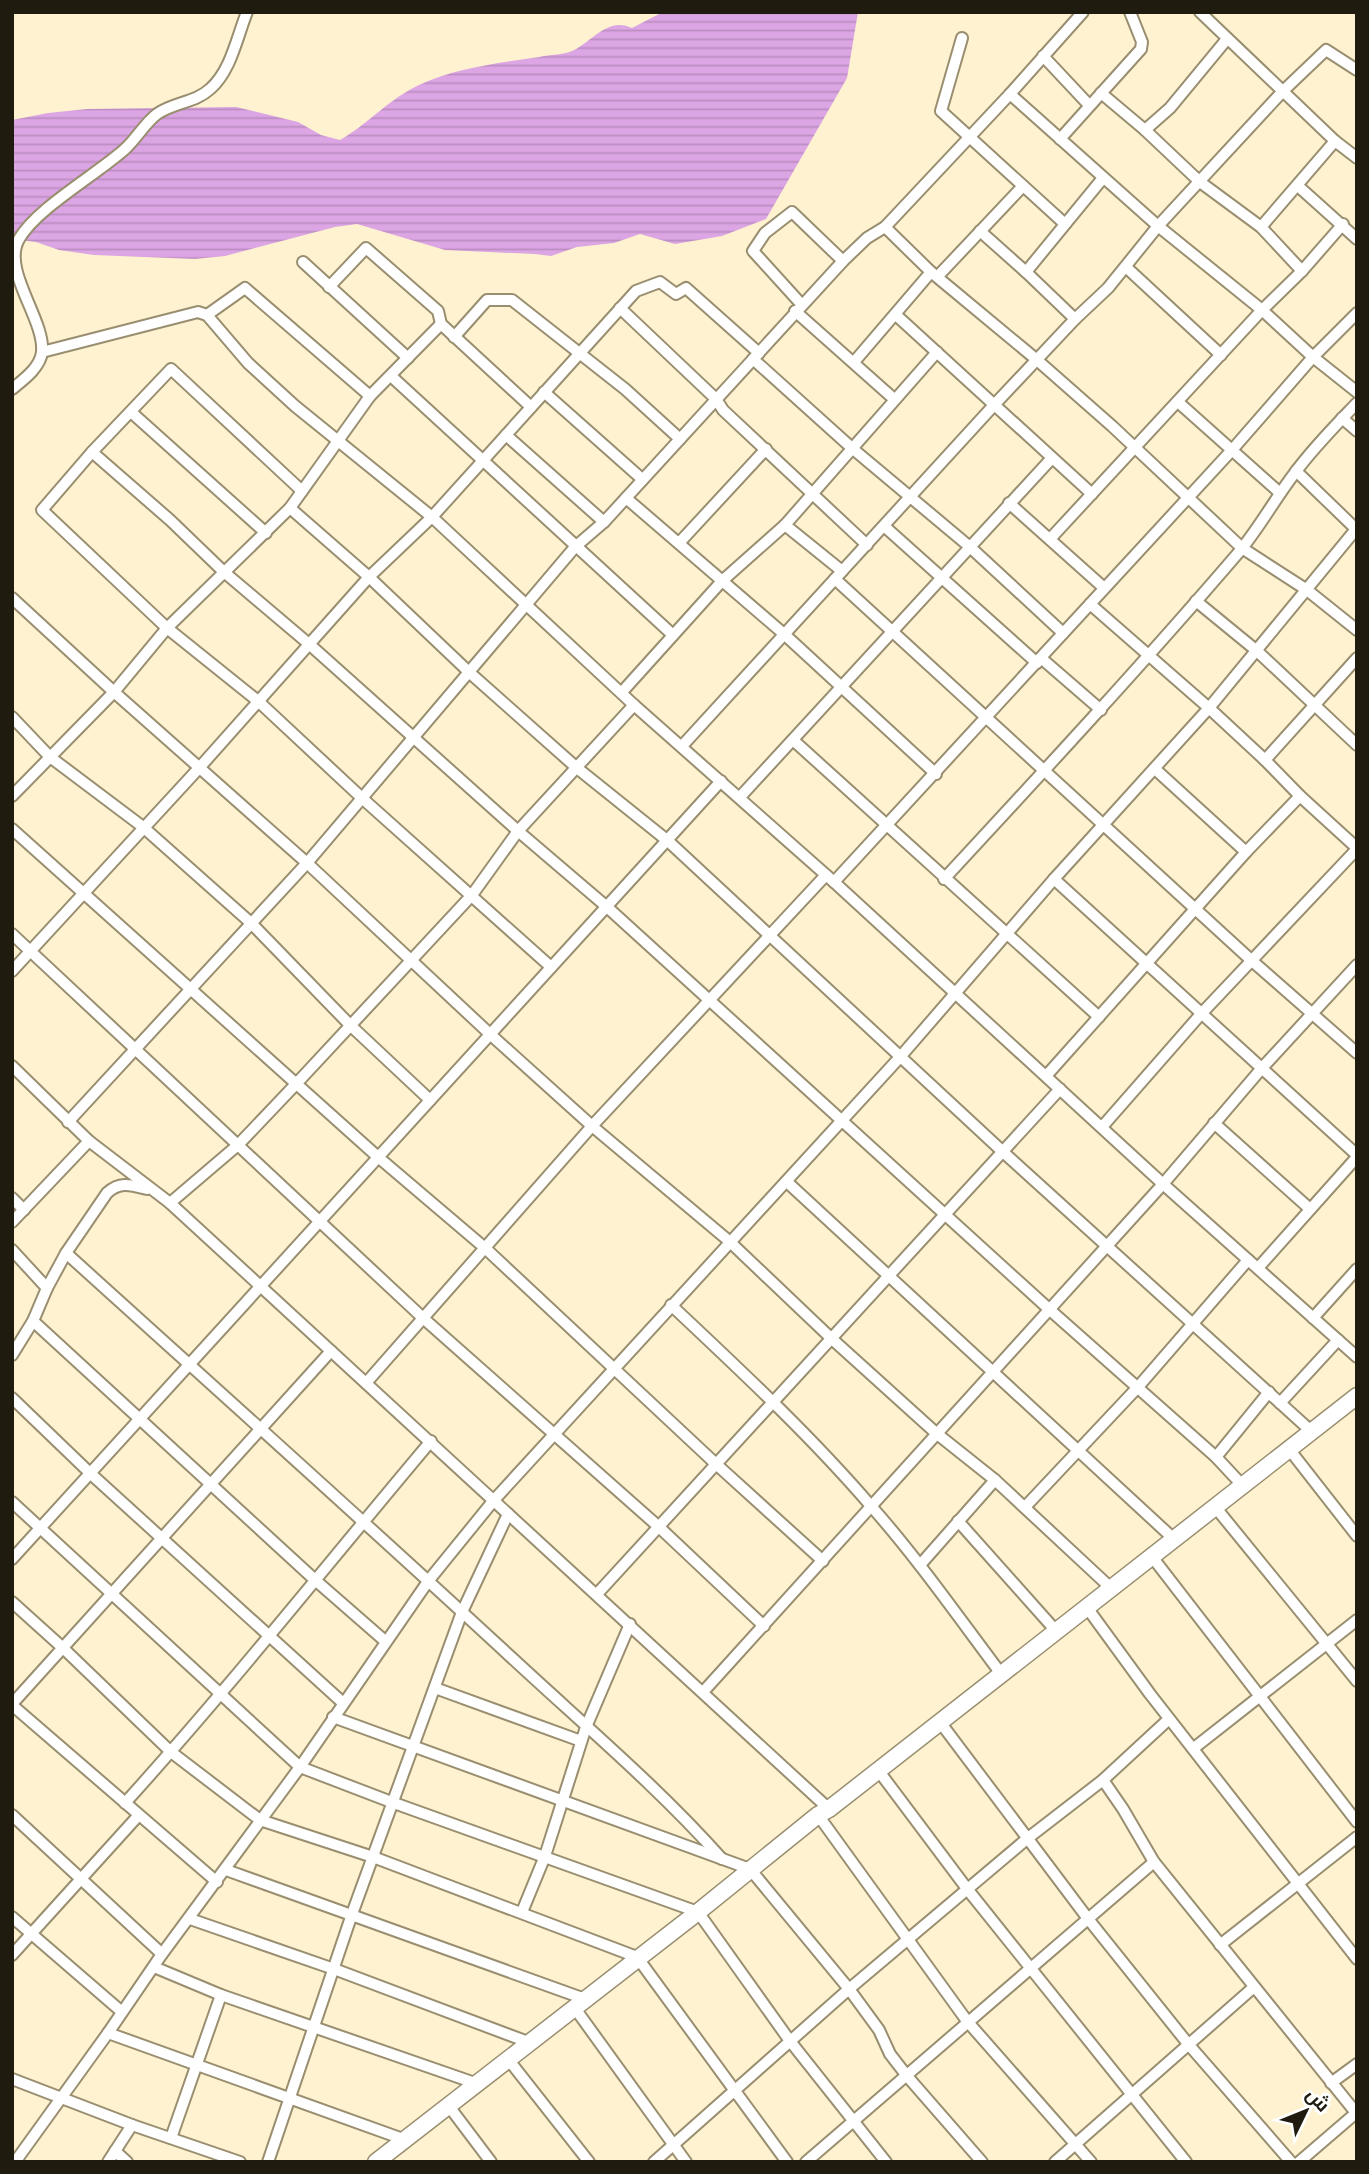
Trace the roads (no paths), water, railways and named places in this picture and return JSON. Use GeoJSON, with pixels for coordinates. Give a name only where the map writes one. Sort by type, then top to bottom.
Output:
{"type":"FeatureCollection","features":[{"type":"Feature","properties":{"kind":"street"},"geometry":{"type":"LineString","coordinates":[[12,389],[36,366],[42,352],[37,329],[16,269],[14,254],[18,240],[46,209],[126,148],[158,114],[178,104],[190,102],[210,90],[224,72],[247,12]]}},
{"type":"Feature","properties":{"kind":"street"},"geometry":{"type":"LineString","coordinates":[[68,1122],[307,863],[527,607],[575,547],[604,522],[843,261],[867,238],[885,227],[1083,12]]}},
{"type":"Feature","properties":{"kind":"street"},"geometry":{"type":"LineString","coordinates":[[1060,139],[1141,49],[1142,42],[1130,12]]}},
{"type":"Feature","properties":{"kind":"street"},"geometry":{"type":"LineString","coordinates":[[1200,12],[1335,141],[1357,158]]}},
{"type":"Feature","properties":{"kind":"street"},"geometry":{"type":"LineString","coordinates":[[962,38],[941,111],[1065,223]]}},
{"type":"Feature","properties":{"kind":"street"},"geometry":{"type":"LineString","coordinates":[[1145,130],[1170,108],[1227,39]]}},
{"type":"Feature","properties":{"kind":"street"},"geometry":{"type":"LineString","coordinates":[[682,746],[909,496],[1074,319],[1127,268],[1133,255],[1158,226],[1283,90],[1326,50],[1357,70]]}},
{"type":"Feature","properties":{"kind":"street"},"geometry":{"type":"LineString","coordinates":[[1043,56],[1089,105]]}},
{"type":"Feature","properties":{"kind":"street"},"geometry":{"type":"LineString","coordinates":[[1101,93],[1145,130],[1199,182],[1261,227],[1302,271]]}},
{"type":"Feature","properties":{"kind":"street"},"geometry":{"type":"LineString","coordinates":[[1010,94],[1158,226],[1262,310],[1313,357],[1357,392]]}},
{"type":"Feature","properties":{"kind":"street"},"geometry":{"type":"LineString","coordinates":[[1261,227],[1335,141]]}},
{"type":"Feature","properties":{"kind":"street"},"geometry":{"type":"LineString","coordinates":[[1026,272],[1103,178]]}},
{"type":"Feature","properties":{"kind":"street"},"geometry":{"type":"LineString","coordinates":[[854,362],[934,274],[1023,186]]}},
{"type":"Feature","properties":{"kind":"street"},"geometry":{"type":"LineString","coordinates":[[1298,186],[1357,239]]}},
{"type":"Feature","properties":{"kind":"street"},"geometry":{"type":"LineString","coordinates":[[843,261],[792,212],[765,233],[753,251],[799,308],[894,399]]}},
{"type":"Feature","properties":{"kind":"street"},"geometry":{"type":"LineString","coordinates":[[1050,539],[1343,224]]}},
{"type":"Feature","properties":{"kind":"street"},"geometry":{"type":"LineString","coordinates":[[885,227],[934,274],[1136,448],[1242,548],[1307,590],[1357,630]]}},
{"type":"Feature","properties":{"kind":"street"},"geometry":{"type":"LineString","coordinates":[[980,231],[1074,319]]}},
{"type":"Feature","properties":{"kind":"street"},"geometry":{"type":"LineString","coordinates":[[329,286],[366,248],[438,311],[441,324],[531,407]]}},
{"type":"Feature","properties":{"kind":"street"},"geometry":{"type":"LineString","coordinates":[[303,262],[408,358]]}},
{"type":"Feature","properties":{"kind":"street"},"geometry":{"type":"LineString","coordinates":[[1127,268],[1221,355]]}},
{"type":"Feature","properties":{"kind":"street"},"geometry":{"type":"LineString","coordinates":[[12,971],[200,767],[369,577],[432,517],[620,308],[636,291],[660,282],[676,294],[686,288],[853,449],[970,547],[1063,634]]}},
{"type":"Feature","properties":{"kind":"street"},"geometry":{"type":"LineString","coordinates":[[207,315],[245,288],[370,396]]}},
{"type":"Feature","properties":{"kind":"street"},"geometry":{"type":"LineString","coordinates":[[454,337],[487,300],[512,300],[625,389],[680,439]]}},
{"type":"Feature","properties":{"kind":"street"},"geometry":{"type":"LineString","coordinates":[[620,308],[716,399],[723,410],[867,545]]}},
{"type":"Feature","properties":{"kind":"street"},"geometry":{"type":"LineString","coordinates":[[42,352],[198,312],[207,315],[248,363],[339,443],[432,517],[634,705],[830,878],[1163,1184],[1357,1357]]}},
{"type":"Feature","properties":{"kind":"street"},"geometry":{"type":"LineString","coordinates":[[366,1383],[593,1126],[771,936],[936,774],[1103,587],[1232,450],[1313,357],[1357,313]]}},
{"type":"Feature","properties":{"kind":"street"},"geometry":{"type":"LineString","coordinates":[[896,315],[1092,494]]}},
{"type":"Feature","properties":{"kind":"street"},"geometry":{"type":"LineString","coordinates":[[12,796],[114,692],[167,628],[290,508],[370,396],[441,324]]}},
{"type":"Feature","properties":{"kind":"street"},"geometry":{"type":"LineString","coordinates":[[622,692],[722,581],[785,525],[937,352]]}},
{"type":"Feature","properties":{"kind":"street"},"geometry":{"type":"LineString","coordinates":[[302,491],[171,369],[92,452],[42,510],[167,628],[258,701],[551,967]]}},
{"type":"Feature","properties":{"kind":"street"},"geometry":{"type":"LineString","coordinates":[[391,376],[673,635]]}},
{"type":"Feature","properties":{"kind":"street"},"geometry":{"type":"LineString","coordinates":[[544,392],[642,479]]}},
{"type":"Feature","properties":{"kind":"street"},"geometry":{"type":"LineString","coordinates":[[1178,402],[1280,493]]}},
{"type":"Feature","properties":{"kind":"street"},"geometry":{"type":"LineString","coordinates":[[944,879],[1149,656],[1242,548],[1296,471],[1357,403]]}},
{"type":"Feature","properties":{"kind":"street"},"geometry":{"type":"LineString","coordinates":[[131,412],[266,533]]}},
{"type":"Feature","properties":{"kind":"street"},"geometry":{"type":"LineString","coordinates":[[1342,418],[1357,431]]}},
{"type":"Feature","properties":{"kind":"street"},"geometry":{"type":"LineString","coordinates":[[506,435],[604,522]]}},
{"type":"Feature","properties":{"kind":"street"},"geometry":{"type":"LineString","coordinates":[[679,543],[766,449]]}},
{"type":"Feature","properties":{"kind":"street"},"geometry":{"type":"LineString","coordinates":[[92,452],[170,520],[223,572],[309,644],[607,907],[1050,1310],[1216,1457],[1243,1486]]}},
{"type":"Feature","properties":{"kind":"street"},"geometry":{"type":"LineString","coordinates":[[740,797],[1052,458]]}},
{"type":"Feature","properties":{"kind":"street"},"geometry":{"type":"LineString","coordinates":[[15,2162],[162,1954],[300,1767],[342,1702],[429,1580],[494,1500],[901,1056],[1054,879],[1209,708],[1356,529],[1296,471]]}},
{"type":"Feature","properties":{"kind":"street"},"geometry":{"type":"LineString","coordinates":[[626,498],[785,634],[936,774]]}},
{"type":"Feature","properties":{"kind":"street"},"geometry":{"type":"LineString","coordinates":[[1009,503],[1103,587]]}},
{"type":"Feature","properties":{"kind":"street"},"geometry":{"type":"LineString","coordinates":[[290,508],[577,768],[668,841],[1002,1151],[1311,1431]]}},
{"type":"Feature","properties":{"kind":"street"},"geometry":{"type":"LineString","coordinates":[[785,525],[839,575],[892,632],[1251,960],[1357,1053]]}},
{"type":"Feature","properties":{"kind":"street"},"geometry":{"type":"LineString","coordinates":[[884,526],[1039,661],[1101,710]]}},
{"type":"Feature","properties":{"kind":"street"},"geometry":{"type":"LineString","coordinates":[[12,598],[307,863],[491,1035],[593,1126],[730,1241],[832,1339],[936,1433],[995,1480],[1112,1590]]}},
{"type":"Feature","properties":{"kind":"street"},"geometry":{"type":"LineString","coordinates":[[1196,601],[1257,651],[1357,745]]}},
{"type":"Feature","properties":{"kind":"street"},"geometry":{"type":"LineString","coordinates":[[1090,604],[1209,708],[1357,848],[1201,1014],[1102,1127]]}},
{"type":"Feature","properties":{"kind":"street"},"geometry":{"type":"LineString","coordinates":[[1265,760],[1357,658]]}},
{"type":"Feature","properties":{"kind":"street"},"geometry":{"type":"LineString","coordinates":[[170,1203],[237,1146],[296,1084],[472,895],[518,831],[634,705]]}},
{"type":"Feature","properties":{"kind":"street"},"geometry":{"type":"LineString","coordinates":[[12,717],[50,757],[143,827],[251,923],[350,1026],[430,1100]]}},
{"type":"Feature","properties":{"kind":"street"},"geometry":{"type":"LineString","coordinates":[[793,740],[1099,1017]]}},
{"type":"Feature","properties":{"kind":"street"},"geometry":{"type":"LineString","coordinates":[[1155,769],[1246,852]]}},
{"type":"Feature","properties":{"kind":"street"},"geometry":{"type":"LineString","coordinates":[[12,1559],[721,781]]}},
{"type":"Feature","properties":{"kind":"street"},"geometry":{"type":"LineString","coordinates":[[1046,1076],[1246,852],[1300,796]]}},
{"type":"Feature","properties":{"kind":"street"},"geometry":{"type":"LineString","coordinates":[[12,829],[378,1157],[485,1248],[823,1561]]}},
{"type":"Feature","properties":{"kind":"street"},"geometry":{"type":"LineString","coordinates":[[1054,879],[1357,1156],[1258,1268]]}},
{"type":"Feature","properties":{"kind":"street"},"geometry":{"type":"LineString","coordinates":[[12,934],[423,1318],[659,1527],[764,1626]]}},
{"type":"Feature","properties":{"kind":"street"},"geometry":{"type":"LineString","coordinates":[[703,1692],[1050,1310],[1262,1068],[1357,965]]}},
{"type":"Feature","properties":{"kind":"street"},"geometry":{"type":"LineString","coordinates":[[12,1066],[89,1141],[170,1203],[431,1441],[703,1692],[824,1812],[967,2021],[1091,2162]]}},
{"type":"Feature","properties":{"kind":"street"},"geometry":{"type":"LineString","coordinates":[[597,1594],[1060,1089]]}},
{"type":"Feature","properties":{"kind":"street"},"geometry":{"type":"LineString","coordinates":[[1214,1123],[1310,1209]]}},
{"type":"Feature","properties":{"kind":"street"},"geometry":{"type":"LineString","coordinates":[[12,1222],[89,1141]]}},
{"type":"Feature","properties":{"kind":"street"},"geometry":{"type":"LineString","coordinates":[[787,1182],[1175,1540]]}},
{"type":"Feature","properties":{"kind":"street"},"geometry":{"type":"LineString","coordinates":[[12,1355],[33,1321],[66,1253],[107,1193],[114,1186],[122,1184],[154,1191]]}},
{"type":"Feature","properties":{"kind":"street"},"geometry":{"type":"LineString","coordinates":[[12,1198],[24,1210]]}},
{"type":"Feature","properties":{"kind":"street"},"geometry":{"type":"LineString","coordinates":[[12,1250],[47,1288]]}},
{"type":"Feature","properties":{"kind":"street"},"geometry":{"type":"LineString","coordinates":[[66,1253],[429,1580],[671,1805],[722,1859]]}},
{"type":"Feature","properties":{"kind":"street"},"geometry":{"type":"LineString","coordinates":[[1025,1507],[1138,1387],[1248,1259]]}},
{"type":"Feature","properties":{"kind":"street"},"geometry":{"type":"LineString","coordinates":[[1313,1318],[1357,1269]]}},
{"type":"Feature","properties":{"kind":"street"},"geometry":{"type":"LineString","coordinates":[[671,1305],[774,1401],[871,1505],[920,1565],[1002,1675]]}},
{"type":"Feature","properties":{"kind":"street"},"geometry":{"type":"LineString","coordinates":[[33,1321],[385,1641]]}},
{"type":"Feature","properties":{"kind":"street"},"geometry":{"type":"LineString","coordinates":[[1280,1403],[1338,1340]]}},
{"type":"Feature","properties":{"kind":"street"},"geometry":{"type":"LineString","coordinates":[[217,1882],[12,1704],[262,1431],[331,1351]]}},
{"type":"Feature","properties":{"kind":"street"},"geometry":{"type":"LineString","coordinates":[[1216,1457],[1269,1392]]}},
{"type":"Feature","properties":{"kind":"street"},"geometry":{"type":"LineString","coordinates":[[12,1398],[91,1474],[342,1702]]}},
{"type":"Feature","properties":{"kind":"street"},"geometry":{"type":"LineString","coordinates":[[381,2160],[475,2083],[1356,1398]]}},
{"type":"Feature","properties":{"kind":"street"},"geometry":{"type":"LineString","coordinates":[[125,1803],[221,1696],[314,1579],[431,1441]]}},
{"type":"Feature","properties":{"kind":"street"},"geometry":{"type":"LineString","coordinates":[[1289,1449],[1357,1536]]}},
{"type":"Feature","properties":{"kind":"street"},"geometry":{"type":"LineString","coordinates":[[920,1565],[995,1480]]}},
{"type":"Feature","properties":{"kind":"street"},"geometry":{"type":"LineString","coordinates":[[12,1502],[300,1767],[698,1912],[790,2040],[886,2162]]}},
{"type":"Feature","properties":{"kind":"street"},"geometry":{"type":"LineString","coordinates":[[1216,1508],[1357,1681]]}},
{"type":"Feature","properties":{"kind":"street"},"geometry":{"type":"LineString","coordinates":[[268,2162],[352,1914],[462,1612],[508,1514]]}},
{"type":"Feature","properties":{"kind":"street"},"geometry":{"type":"LineString","coordinates":[[958,1521],[1057,1632]]}},
{"type":"Feature","properties":{"kind":"street"},"geometry":{"type":"LineString","coordinates":[[1153,1558],[1357,1822]]}},
{"type":"Feature","properties":{"kind":"street"},"geometry":{"type":"LineString","coordinates":[[12,1602],[171,1752],[260,1820],[373,1857],[637,1957],[788,2162]]}},
{"type":"Feature","properties":{"kind":"street"},"geometry":{"type":"LineString","coordinates":[[1088,1609],[1169,1719],[1357,1959]]}},
{"type":"Feature","properties":{"kind":"street"},"geometry":{"type":"LineString","coordinates":[[1194,1748],[1357,1620]]}},
{"type":"Feature","properties":{"kind":"street"},"geometry":{"type":"LineString","coordinates":[[522,1912],[545,1856],[586,1727],[630,1624]]}},
{"type":"Feature","properties":{"kind":"street"},"geometry":{"type":"LineString","coordinates":[[435,1688],[581,1741]]}},
{"type":"Feature","properties":{"kind":"street"},"geometry":{"type":"LineString","coordinates":[[333,1717],[750,1869],[849,1989],[879,2030],[890,2054],[906,2076],[982,2162]]}},
{"type":"Feature","properties":{"kind":"street"},"geometry":{"type":"LineString","coordinates":[[654,2162],[849,1989],[1028,1838],[1103,1780],[1169,1719]]}},
{"type":"Feature","properties":{"kind":"street"},"geometry":{"type":"LineString","coordinates":[[940,1722],[1089,1920],[1189,2045],[1291,2162]]}},
{"type":"Feature","properties":{"kind":"street"},"geometry":{"type":"LineString","coordinates":[[878,1770],[968,1890],[1186,2162]]}},
{"type":"Feature","properties":{"kind":"street"},"geometry":{"type":"LineString","coordinates":[[1103,1780],[1154,1862],[1356,2114],[1299,2162]]}},
{"type":"Feature","properties":{"kind":"street"},"geometry":{"type":"LineString","coordinates":[[12,1815],[162,1954]]}},
{"type":"Feature","properties":{"kind":"street"},"geometry":{"type":"LineString","coordinates":[[12,1955],[138,1816]]}},
{"type":"Feature","properties":{"kind":"street"},"geometry":{"type":"LineString","coordinates":[[1220,1945],[1357,1837]]}},
{"type":"Feature","properties":{"kind":"street"},"geometry":{"type":"LineString","coordinates":[[806,2162],[1154,1862]]}},
{"type":"Feature","properties":{"kind":"street"},"geometry":{"type":"LineString","coordinates":[[226,1870],[352,1914],[579,2003],[686,2162]]}},
{"type":"Feature","properties":{"kind":"street"},"geometry":{"type":"LineString","coordinates":[[12,1917],[122,2012]]}},
{"type":"Feature","properties":{"kind":"street"},"geometry":{"type":"LineString","coordinates":[[190,1919],[334,1969],[528,2042]]}},
{"type":"Feature","properties":{"kind":"street"},"geometry":{"type":"LineString","coordinates":[[154,1967],[315,2029],[475,2083]]}},
{"type":"Feature","properties":{"kind":"street"},"geometry":{"type":"LineString","coordinates":[[1055,2162],[1254,1987]]}},
{"type":"Feature","properties":{"kind":"street"},"geometry":{"type":"LineString","coordinates":[[171,2138],[221,1995]]}},
{"type":"Feature","properties":{"kind":"street"},"geometry":{"type":"LineString","coordinates":[[108,2033],[404,2139]]}},
{"type":"Feature","properties":{"kind":"street"},"geometry":{"type":"LineString","coordinates":[[508,2059],[589,2162]]}},
{"type":"Feature","properties":{"kind":"street"},"geometry":{"type":"LineString","coordinates":[[1331,2083],[1357,2064]]}},
{"type":"Feature","properties":{"kind":"street"},"geometry":{"type":"LineString","coordinates":[[12,2079],[63,2096],[132,2125],[240,2162]]}},
{"type":"Feature","properties":{"kind":"street"},"geometry":{"type":"LineString","coordinates":[[448,2105],[491,2162]]}},
{"type":"Feature","properties":{"kind":"street"},"geometry":{"type":"LineString","coordinates":[[108,2162],[132,2125]]}},
{"type":"Feature","properties":{"kind":"street"},"geometry":{"type":"LineString","coordinates":[[115,2151],[127,2162]]}}]}
